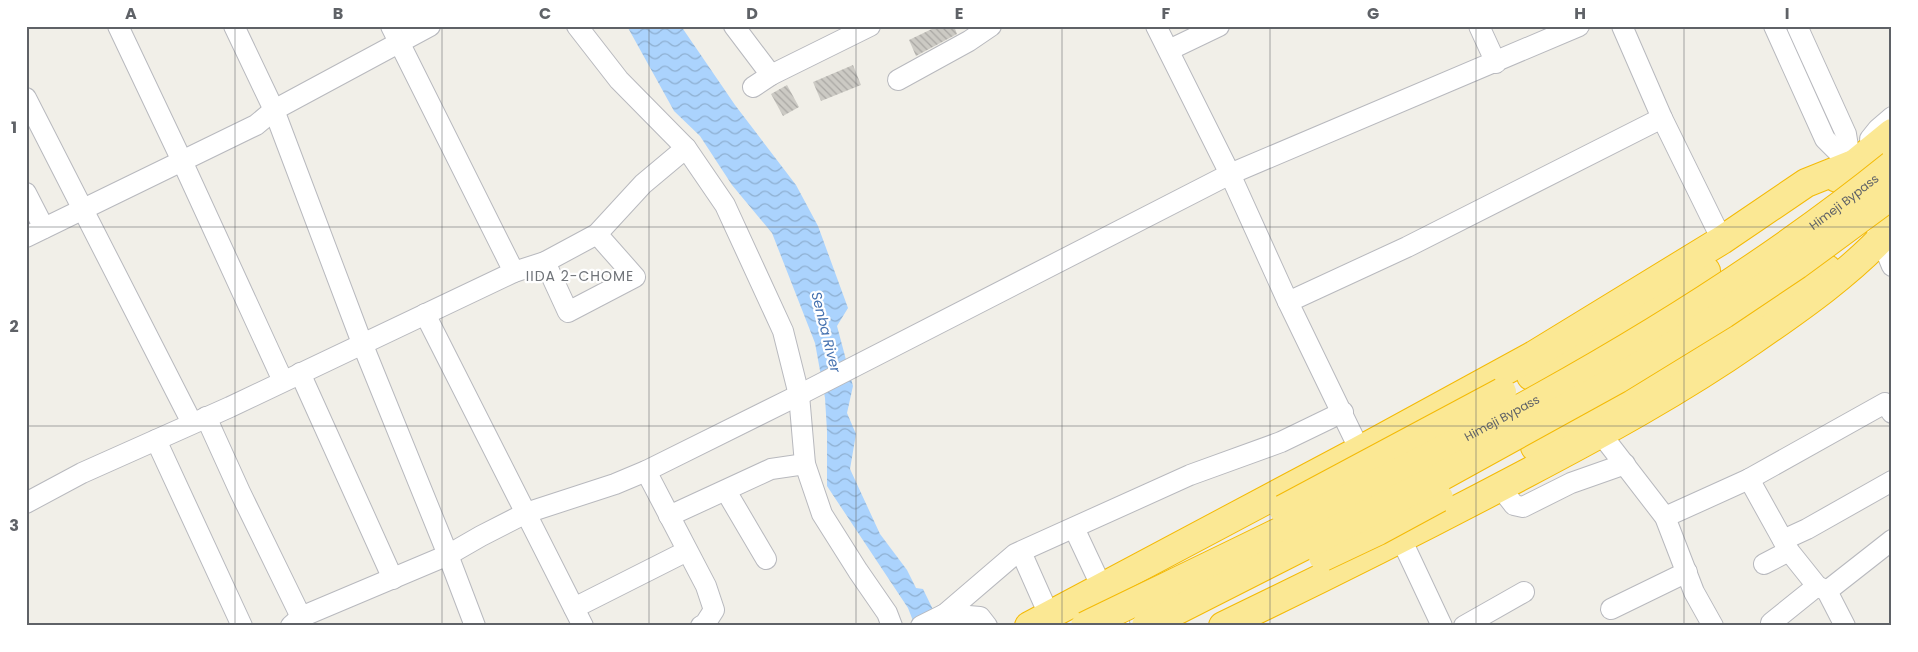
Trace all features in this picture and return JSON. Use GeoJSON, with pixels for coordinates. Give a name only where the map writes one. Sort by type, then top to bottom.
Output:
{"type":"FeatureCollection","features":[{"type":"Feature","properties":{"kind":"highway"},"geometry":{"type":"LineString","coordinates":[[1075,626],[1188,561],[1605,337],[1730,256],[1816,196],[1851,165],[1892,133]]}},
{"type":"Feature","properties":{"kind":"highway"},"geometry":{"type":"LineString","coordinates":[[1039,620],[1360,450],[1534,355],[1722,240],[1806,183],[1851,165]]}},
{"type":"Feature","properties":{"kind":"highway","name":"Himeji Bypass"},"geometry":{"type":"LineString","coordinates":[[1085,626],[1355,494],[1517,410],[1591,368],[1775,252],[1892,165]]}},
{"type":"Feature","properties":{"kind":"highway","name":"Himeji Bypass"},"geometry":{"type":"LineString","coordinates":[[1146,626],[1444,475],[1618,379],[1724,314],[1789,270],[1892,195]]}},
{"type":"Feature","properties":{"kind":"highway"},"geometry":{"type":"LineString","coordinates":[[1223,626],[1401,539],[1601,434],[1707,372],[1802,307],[1888,233]]}},
{"type":"Feature","properties":{"kind":"highway"},"geometry":{"type":"LineString","coordinates":[[1173,613],[1259,587],[1378,531],[1534,447],[1650,380],[1789,291],[1888,233]]}},
{"type":"Feature","properties":{"kind":"street"},"geometry":{"type":"LineString","coordinates":[[118,26],[182,161],[393,579]]}},
{"type":"Feature","properties":{"kind":"street"},"geometry":{"type":"LineString","coordinates":[[234,26],[274,110],[362,343],[475,626]]}},
{"type":"Feature","properties":{"kind":"street"},"geometry":{"type":"LineString","coordinates":[[26,193],[35,232],[256,125],[274,110],[395,35],[430,26]]}},
{"type":"Feature","properties":{"kind":"street"},"geometry":{"type":"LineString","coordinates":[[577,26],[619,80],[686,148],[725,205],[783,331],[799,395],[805,464],[822,514],[858,572],[887,613],[892,626]]}},
{"type":"Feature","properties":{"kind":"street"},"geometry":{"type":"LineString","coordinates":[[734,26],[772,74]]}},
{"type":"Feature","properties":{"kind":"street"},"geometry":{"type":"LineString","coordinates":[[753,87],[772,74],[870,26]]}},
{"type":"Feature","properties":{"kind":"street"},"geometry":{"type":"LineString","coordinates":[[898,80],[969,41],[990,26]]}},
{"type":"Feature","properties":{"kind":"street"},"geometry":{"type":"LineString","coordinates":[[1156,26],[1230,174],[1288,302],[1343,412],[1442,626]]}},
{"type":"Feature","properties":{"kind":"street"},"geometry":{"type":"LineString","coordinates":[[1169,50],[1219,26]]}},
{"type":"Feature","properties":{"kind":"street"},"geometry":{"type":"LineString","coordinates":[[1479,26],[1496,63]]}},
{"type":"Feature","properties":{"kind":"street"},"geometry":{"type":"LineString","coordinates":[[26,98],[83,209],[240,492],[296,621],[448,556],[481,536],[526,514],[615,484],[646,471],[799,395],[1230,174],[1496,63],[1579,26]]}},
{"type":"Feature","properties":{"kind":"street"},"geometry":{"type":"LineString","coordinates":[[1622,26],[1662,118],[1722,240]]}},
{"type":"Feature","properties":{"kind":"street"},"geometry":{"type":"LineString","coordinates":[[1774,26],[1825,139],[1851,165],[1888,233],[1892,266]]}},
{"type":"Feature","properties":{"kind":"street"},"geometry":{"type":"LineString","coordinates":[[1797,26],[1846,134],[1851,165]]}},
{"type":"Feature","properties":{"kind":"street"},"geometry":{"type":"LineString","coordinates":[[395,35],[514,272]]}},
{"type":"Feature","properties":{"kind":"street"},"geometry":{"type":"LineString","coordinates":[[1851,165],[1878,129],[1892,117]]}},
{"type":"Feature","properties":{"kind":"street"},"geometry":{"type":"LineString","coordinates":[[1288,302],[1407,247],[1662,118]]}},
{"type":"Feature","properties":{"kind":"street"},"geometry":{"type":"LineString","coordinates":[[26,503],[82,473],[514,272],[545,262],[597,234],[643,184],[686,148]]}},
{"type":"Feature","properties":{"kind":"street"},"geometry":{"type":"LineString","coordinates":[[545,262],[568,312],[635,277],[597,234]]}},
{"type":"Feature","properties":{"kind":"street"},"geometry":{"type":"LineString","coordinates":[[425,314],[579,617],[688,551]]}},
{"type":"Feature","properties":{"kind":"street"},"geometry":{"type":"LineString","coordinates":[[1665,517],[1749,479],[1890,405]]}},
{"type":"Feature","properties":{"kind":"street"},"geometry":{"type":"LineString","coordinates":[[921,626],[945,614],[1015,554],[1190,475],[1281,442],[1343,412]]}},
{"type":"Feature","properties":{"kind":"street"},"geometry":{"type":"LineString","coordinates":[[1601,434],[1665,517],[1694,592],[1713,626]]}},
{"type":"Feature","properties":{"kind":"street"},"geometry":{"type":"LineString","coordinates":[[156,440],[242,626]]}},
{"type":"Feature","properties":{"kind":"street"},"geometry":{"type":"LineString","coordinates":[[669,516],[771,469],[805,464]]}},
{"type":"Feature","properties":{"kind":"street"},"geometry":{"type":"LineString","coordinates":[[1500,487],[1514,505],[1523,507],[1571,483],[1625,464]]}},
{"type":"Feature","properties":{"kind":"street"},"geometry":{"type":"LineString","coordinates":[[646,471],[706,586],[714,610],[705,624],[700,626]]}},
{"type":"Feature","properties":{"kind":"street"},"geometry":{"type":"LineString","coordinates":[[1749,479],[1786,546],[1822,589],[1845,626]]}},
{"type":"Feature","properties":{"kind":"street"},"geometry":{"type":"LineString","coordinates":[[1764,564],[1807,529],[1892,481]]}},
{"type":"Feature","properties":{"kind":"street"},"geometry":{"type":"LineString","coordinates":[[726,491],[766,559]]}},
{"type":"Feature","properties":{"kind":"street"},"geometry":{"type":"LineString","coordinates":[[1074,528],[1120,626]]}},
{"type":"Feature","properties":{"kind":"street"},"geometry":{"type":"LineString","coordinates":[[1773,626],[1771,623],[1892,540]]}},
{"type":"Feature","properties":{"kind":"street"},"geometry":{"type":"LineString","coordinates":[[1021,552],[1039,620]]}},
{"type":"Feature","properties":{"kind":"street"},"geometry":{"type":"LineString","coordinates":[[1611,609],[1687,572]]}},
{"type":"Feature","properties":{"kind":"street"},"geometry":{"type":"LineString","coordinates":[[1464,626],[1524,592]]}},
{"type":"Feature","properties":{"kind":"street"},"geometry":{"type":"LineString","coordinates":[[945,614],[980,617],[988,626]]}},
{"type":"Feature","properties":{"kind":"water","name":"Senba River"},"geometry":{"type":"Polygon","coordinates":[[[627,26],[681,26],[735,105],[796,185],[818,226],[848,308],[837,326],[853,386],[847,413],[856,434],[850,469],[880,534],[907,570],[916,588],[923,589],[941,626],[915,626],[908,608],[827,486],[825,398],[815,343],[772,233],[732,185],[700,136],[674,111],[627,26]]]}},
{"type":"Feature","properties":{"kind":"building"},"geometry":{"type":"Polygon","coordinates":[[[938,26],[954,26],[957,34],[916,56],[909,40],[938,26]]]}},
{"type":"Feature","properties":{"kind":"building"},"geometry":{"type":"Polygon","coordinates":[[[853,65],[861,85],[821,101],[813,82],[853,65]]]}},
{"type":"Feature","properties":{"kind":"building"},"geometry":{"type":"Polygon","coordinates":[[[787,85],[799,107],[783,116],[771,94],[787,85]]]}},
{"type":"Feature","properties":{"kind":"district","name":"IIDA 2-CHOME"},"geometry":{"type":"Point","coordinates":[580,276]}}]}
